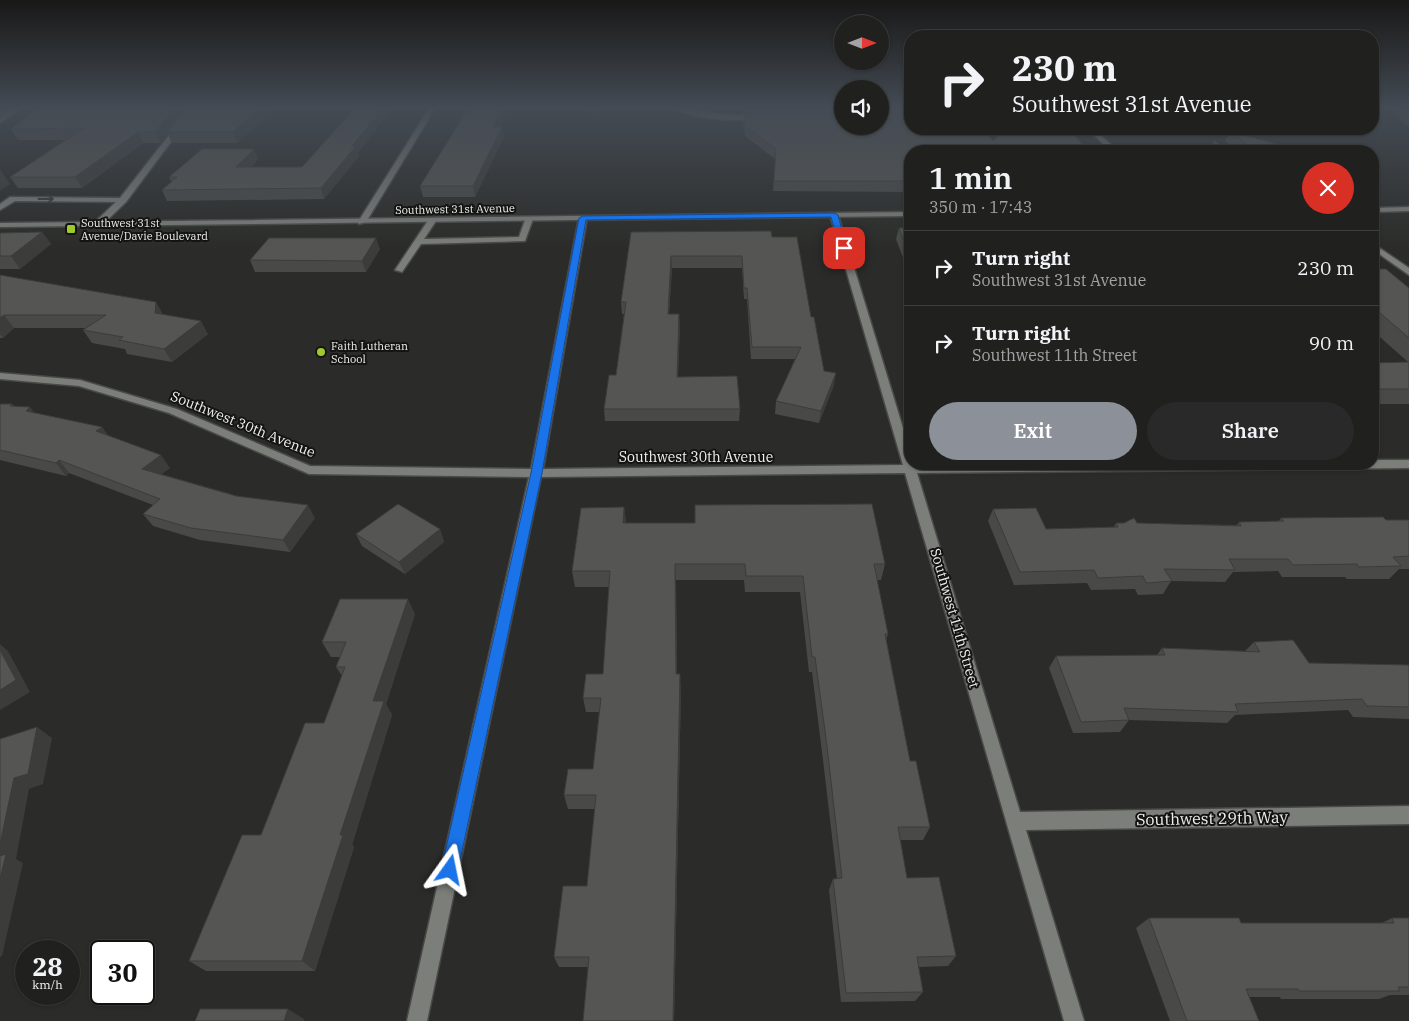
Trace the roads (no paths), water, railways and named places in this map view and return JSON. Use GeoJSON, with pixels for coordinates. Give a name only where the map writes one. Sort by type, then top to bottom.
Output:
{"type":"FeatureCollection","features":[{"type":"Feature","properties":{"kind":"street"},"geometry":{"type":"LineString","coordinates":[[98,224],[123,200],[158,155]]}},
{"type":"Feature","properties":{"kind":"street"},"geometry":{"type":"LineString","coordinates":[[362,222],[404,155]]}},
{"type":"Feature","properties":{"kind":"street"},"geometry":{"type":"LineString","coordinates":[[0,208],[13,199],[123,200]]}},
{"type":"Feature","properties":{"kind":"street"},"geometry":{"type":"LineString","coordinates":[[1379,210],[1409,210]]}},
{"type":"Feature","properties":{"kind":"street","name":"Southwest 31st Avenue"},"geometry":{"type":"LineString","coordinates":[[0,225],[904,214]]}},
{"type":"Feature","properties":{"kind":"street","name":"Southwest 11th Street"},"geometry":{"type":"LineString","coordinates":[[834,215],[904,447]]}},
{"type":"Feature","properties":{"kind":"street"},"geometry":{"type":"LineString","coordinates":[[417,1021],[536,473],[583,218]]}},
{"type":"Feature","properties":{"kind":"street"},"geometry":{"type":"LineString","coordinates":[[418,242],[522,239],[529,219]]}},
{"type":"Feature","properties":{"kind":"street"},"geometry":{"type":"LineString","coordinates":[[399,270],[432,221]]}},
{"type":"Feature","properties":{"kind":"street"},"geometry":{"type":"LineString","coordinates":[[1379,250],[1409,272]]}},
{"type":"Feature","properties":{"kind":"street","name":"Southwest 30th Avenue"},"geometry":{"type":"LineString","coordinates":[[0,376],[80,383],[155,405],[309,470],[536,473],[911,470]]}},
{"type":"Feature","properties":{"kind":"street","name":"Southwest 30th Avenue"},"geometry":{"type":"LineString","coordinates":[[1379,464],[1409,464]]}},
{"type":"Feature","properties":{"kind":"street","name":"Southwest 11th Street"},"geometry":{"type":"LineString","coordinates":[[911,470],[1074,1021]]}},
{"type":"Feature","properties":{"kind":"street","name":"Southwest 29th Way"},"geometry":{"type":"LineString","coordinates":[[1014,821],[1409,815]]}},
{"type":"Feature","properties":{"kind":"place","name":"Southwest 31st Avenue/Davie Boulevard"},"geometry":{"type":"Point","coordinates":[71,229]}},
{"type":"Feature","properties":{"kind":"place","name":"Faith Lutheran School"},"geometry":{"type":"Point","coordinates":[321,352]}}]}
